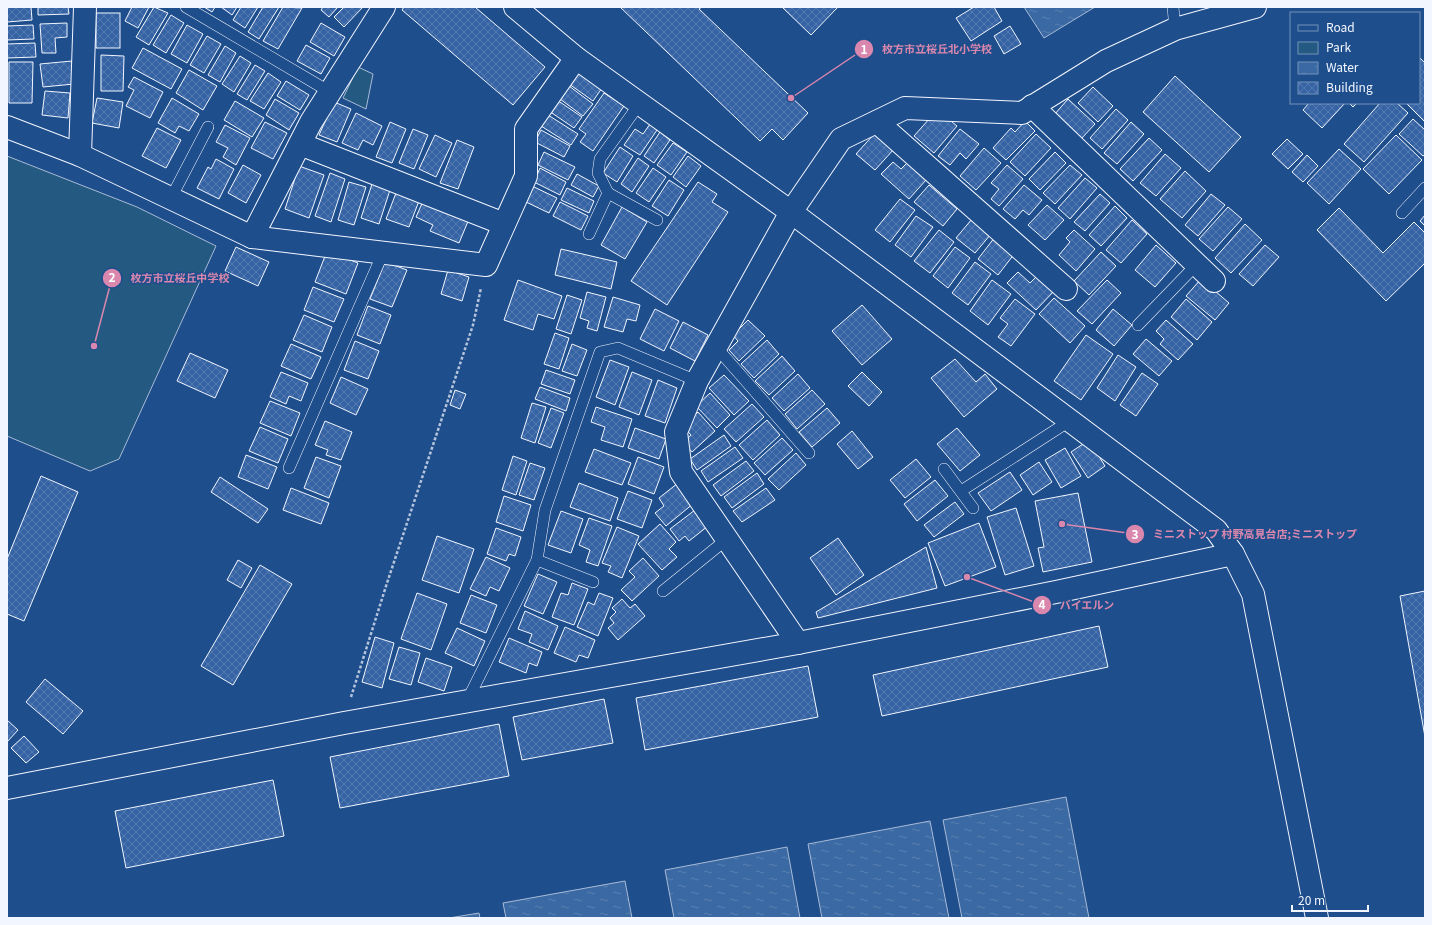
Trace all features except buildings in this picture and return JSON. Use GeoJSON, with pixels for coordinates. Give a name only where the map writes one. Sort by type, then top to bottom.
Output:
{"type":"FeatureCollection","features":[{"type":"Feature","properties":{"kind":"street"},"geometry":{"type":"LineString","coordinates":[[80,155],[85,7]]}},
{"type":"Feature","properties":{"kind":"street"},"geometry":{"type":"LineString","coordinates":[[252,237],[300,144],[330,92],[384,7]]}},
{"type":"Feature","properties":{"kind":"street"},"geometry":{"type":"LineString","coordinates":[[516,7],[576,58],[791,212],[1071,420],[1216,530],[1233,554],[1253,594],[1318,918]]}},
{"type":"Feature","properties":{"kind":"street"},"geometry":{"type":"LineString","coordinates":[[798,643],[681,472],[676,432],[697,381],[791,212],[841,139],[905,108],[1022,113],[1106,60],[1175,29],[1255,7]]}},
{"type":"Feature","properties":{"kind":"street"},"geometry":{"type":"LineString","coordinates":[[7,127],[80,155],[252,237],[486,265],[526,176],[526,130],[576,58]]}},
{"type":"Feature","properties":{"kind":"street"},"geometry":{"type":"LineString","coordinates":[[1032,106],[1214,281]]}},
{"type":"Feature","properties":{"kind":"street"},"geometry":{"type":"LineString","coordinates":[[877,122],[1066,289]]}},
{"type":"Feature","properties":{"kind":"street"},"geometry":{"type":"LineString","coordinates":[[300,144],[504,224]]}},
{"type":"Feature","properties":{"kind":"street"},"geometry":{"type":"LineString","coordinates":[[7,788],[344,723],[798,643],[1056,592],[1233,554]]}},
{"type":"Feature","properties":{"kind":"lane"},"geometry":{"type":"LineString","coordinates":[[186,7],[330,92]]}},
{"type":"Feature","properties":{"kind":"lane"},"geometry":{"type":"LineString","coordinates":[[1173,7],[1175,29]]}},
{"type":"Feature","properties":{"kind":"lane"},"geometry":{"type":"LineString","coordinates":[[640,103],[600,159],[598,173],[608,193],[657,220]]}},
{"type":"Feature","properties":{"kind":"lane"},"geometry":{"type":"LineString","coordinates":[[171,198],[208,127]]}},
{"type":"Feature","properties":{"kind":"lane"},"geometry":{"type":"LineString","coordinates":[[1402,213],[1425,188]]}},
{"type":"Feature","properties":{"kind":"lane"},"geometry":{"type":"LineString","coordinates":[[589,234],[608,193]]}},
{"type":"Feature","properties":{"kind":"lane"},"geometry":{"type":"LineString","coordinates":[[289,468],[383,253]]}},
{"type":"Feature","properties":{"kind":"lane"},"geometry":{"type":"LineString","coordinates":[[1138,325],[1197,264]]}},
{"type":"Feature","properties":{"kind":"lane"},"geometry":{"type":"LineString","coordinates":[[716,347],[809,453]]}},
{"type":"Feature","properties":{"kind":"lane"},"geometry":{"type":"LineString","coordinates":[[467,701],[537,560],[545,510],[600,352],[618,348],[697,381]]}},
{"type":"Feature","properties":{"kind":"lane"},"geometry":{"type":"LineString","coordinates":[[960,491],[1071,420]]}},
{"type":"Feature","properties":{"kind":"lane"},"geometry":{"type":"LineString","coordinates":[[944,469],[974,508]]}},
{"type":"Feature","properties":{"kind":"lane"},"geometry":{"type":"LineString","coordinates":[[663,591],[727,539]]}},
{"type":"Feature","properties":{"kind":"lane"},"geometry":{"type":"LineString","coordinates":[[537,560],[594,582]]}},
{"type":"Feature","properties":{"kind":"path"},"geometry":{"type":"LineString","coordinates":[[344,723],[387,583],[473,325],[486,265]]}},
{"type":"Feature","properties":{"kind":"green space"},"geometry":{"type":"Polygon","coordinates":[[[358,67],[373,74],[366,109],[343,98],[358,67]]]}},
{"type":"Feature","properties":{"kind":"green space"},"geometry":{"type":"Polygon","coordinates":[[[7,156],[137,207],[216,246],[119,459],[90,471],[7,436],[7,156]]]}},
{"type":"Feature","properties":{"kind":"water"},"geometry":{"type":"Polygon","coordinates":[[[1024,7],[1095,7],[1044,38],[1024,7]]]}},
{"type":"Feature","properties":{"kind":"water"},"geometry":{"type":"Polygon","coordinates":[[[1066,797],[1089,918],[962,918],[943,820],[1066,797]]]}},
{"type":"Feature","properties":{"kind":"water"},"geometry":{"type":"Polygon","coordinates":[[[930,821],[949,918],[822,918],[808,844],[930,821]]]}},
{"type":"Feature","properties":{"kind":"water"},"geometry":{"type":"Polygon","coordinates":[[[787,847],[800,918],[674,918],[665,870],[787,847]]]}},
{"type":"Feature","properties":{"kind":"water"},"geometry":{"type":"Polygon","coordinates":[[[625,881],[632,918],[506,918],[503,903],[625,881]]]}},
{"type":"Feature","properties":{"kind":"water"},"geometry":{"type":"Polygon","coordinates":[[[479,913],[480,918],[449,918],[479,913]]]}},
{"type":"Feature","properties":{"kind":"place","name":"枚方市立桜丘北小学校"},"geometry":{"type":"Point","coordinates":[791,98]}},
{"type":"Feature","properties":{"kind":"place","name":"枚方市立桜丘中学校"},"geometry":{"type":"Point","coordinates":[94,346]}},
{"type":"Feature","properties":{"kind":"place","name":"ミニストップ 村野高見台店;ミニストップ"},"geometry":{"type":"Point","coordinates":[1062,524]}},
{"type":"Feature","properties":{"kind":"place","name":"バイエルン"},"geometry":{"type":"Point","coordinates":[967,577]}}]}
